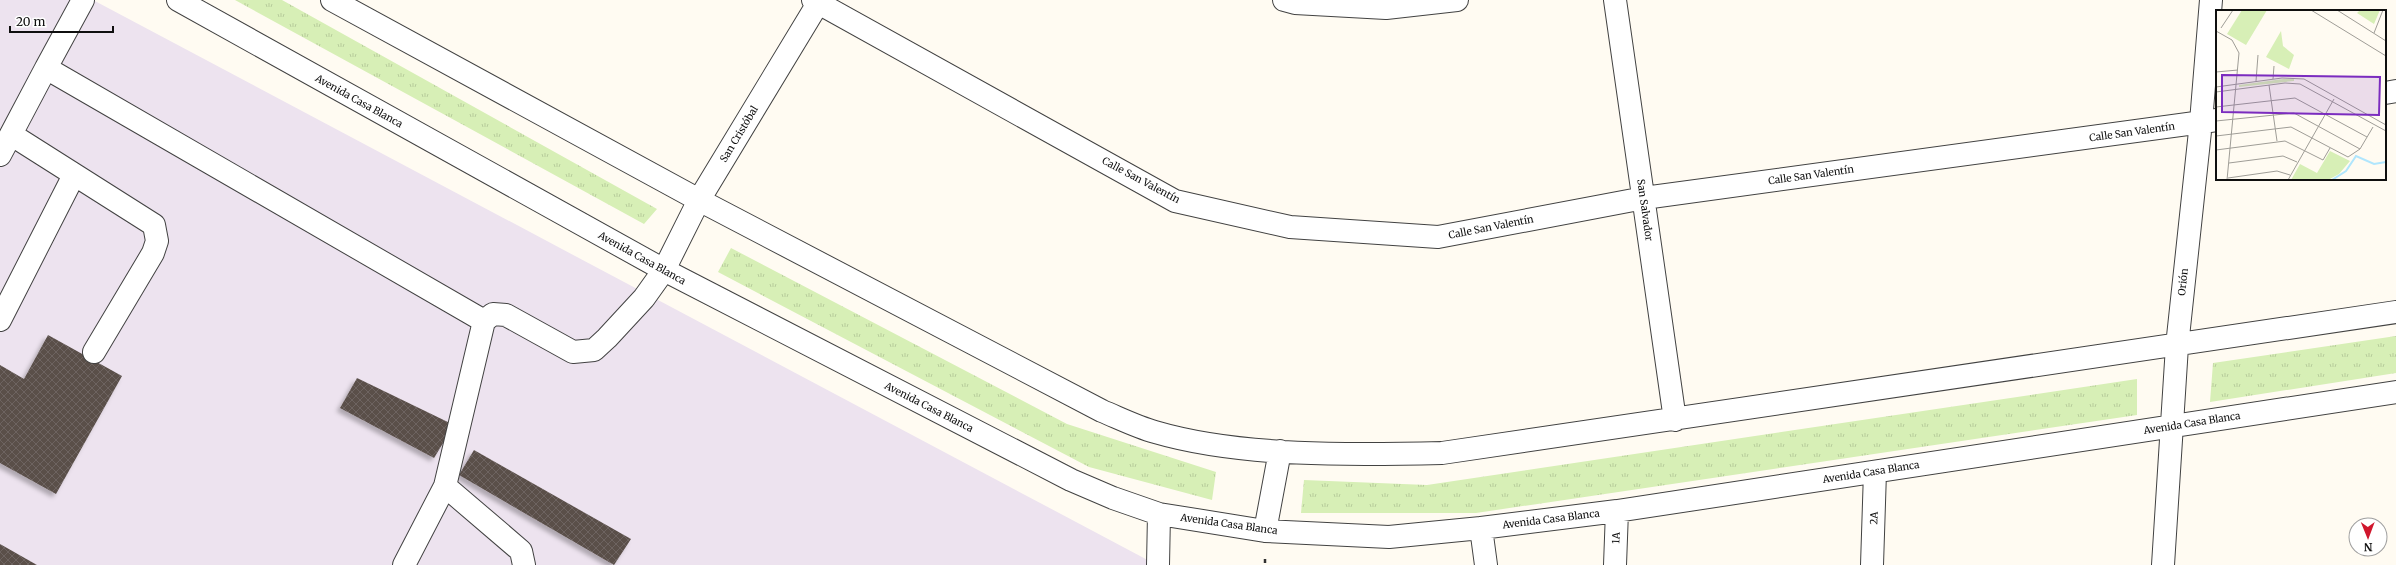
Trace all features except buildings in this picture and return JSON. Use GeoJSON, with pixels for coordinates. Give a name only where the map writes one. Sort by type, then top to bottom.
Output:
{"type":"FeatureCollection","features":[{"type":"Feature","properties":{"kind":"street"},"geometry":{"type":"LineString","coordinates":[[0,155],[83,0]]}},
{"type":"Feature","properties":{"kind":"street","name":"Avenida Casa Blanca"},"geometry":{"type":"LineString","coordinates":[[178,0],[664,270],[1072,480],[1113,498],[1159,514],[1265,531],[1389,537],[1481,528],[1617,511],[2396,392]]}},
{"type":"Feature","properties":{"kind":"street"},"geometry":{"type":"LineString","coordinates":[[332,0],[699,200],[1102,411],[1155,432],[1206,444],[1280,451],[1378,455],[1442,454],[2177,346],[2396,312]]}},
{"type":"Feature","properties":{"kind":"street"},"geometry":{"type":"LineString","coordinates":[[1284,0],[1295,3],[1386,8],[1457,0]]}},
{"type":"Feature","properties":{"kind":"street","name":"San Salvador"},"geometry":{"type":"LineString","coordinates":[[1615,0],[1675,420]]}},
{"type":"Feature","properties":{"kind":"street","name":"Orión"},"geometry":{"type":"LineString","coordinates":[[2163,565],[2177,346],[2209,121],[2211,0]]}},
{"type":"Feature","properties":{"kind":"street","name":"San Cristóbal"},"geometry":{"type":"LineString","coordinates":[[484,321],[493,314],[506,315],[573,352],[594,350],[644,298],[664,270],[699,200],[817,1]]}},
{"type":"Feature","properties":{"kind":"street","name":"Calle San Valentín"},"geometry":{"type":"LineString","coordinates":[[817,1],[1175,201],[1290,227],[1438,237],[1644,198],[2209,121]]}},
{"type":"Feature","properties":{"kind":"street"},"geometry":{"type":"LineString","coordinates":[[46,68],[484,321],[446,486],[404,565]]}},
{"type":"Feature","properties":{"kind":"street"},"geometry":{"type":"LineString","coordinates":[[2386,93],[2396,91]]}},
{"type":"Feature","properties":{"kind":"street"},"geometry":{"type":"LineString","coordinates":[[12,135],[154,225],[157,241],[153,253],[94,352]]}},
{"type":"Feature","properties":{"kind":"street"},"geometry":{"type":"LineString","coordinates":[[0,320],[74,175]]}},
{"type":"Feature","properties":{"kind":"street"},"geometry":{"type":"LineString","coordinates":[[1265,531],[1280,451]]}},
{"type":"Feature","properties":{"kind":"street","name":"2A"},"geometry":{"type":"LineString","coordinates":[[1872,565],[1875,472]]}},
{"type":"Feature","properties":{"kind":"street"},"geometry":{"type":"LineString","coordinates":[[446,486],[521,551],[524,565]]}},
{"type":"Feature","properties":{"kind":"street","name":"1A"},"geometry":{"type":"LineString","coordinates":[[1615,565],[1617,511]]}},
{"type":"Feature","properties":{"kind":"street"},"geometry":{"type":"LineString","coordinates":[[1158,565],[1159,514]]}},
{"type":"Feature","properties":{"kind":"street"},"geometry":{"type":"LineString","coordinates":[[1481,528],[1486,565]]}},
{"type":"Feature","properties":{"kind":"shaded area"},"geometry":{"type":"Polygon","coordinates":[[[0,0],[93,0],[1157,565],[0,565],[0,0]]]}},
{"type":"Feature","properties":{"kind":"green space"},"geometry":{"type":"Polygon","coordinates":[[[235,0],[282,0],[657,209],[644,224],[235,0]]]}},
{"type":"Feature","properties":{"kind":"green space"},"geometry":{"type":"Polygon","coordinates":[[[731,248],[1067,424],[1216,472],[1212,500],[1089,467],[718,272],[731,248]]]}},
{"type":"Feature","properties":{"kind":"green space"},"geometry":{"type":"Polygon","coordinates":[[[2396,336],[2396,373],[2210,402],[2213,363],[2396,336]]]}},
{"type":"Feature","properties":{"kind":"green space"},"geometry":{"type":"Polygon","coordinates":[[[2137,379],[2137,415],[1476,513],[1301,513],[1304,480],[1427,485],[2137,379]]]}}]}
